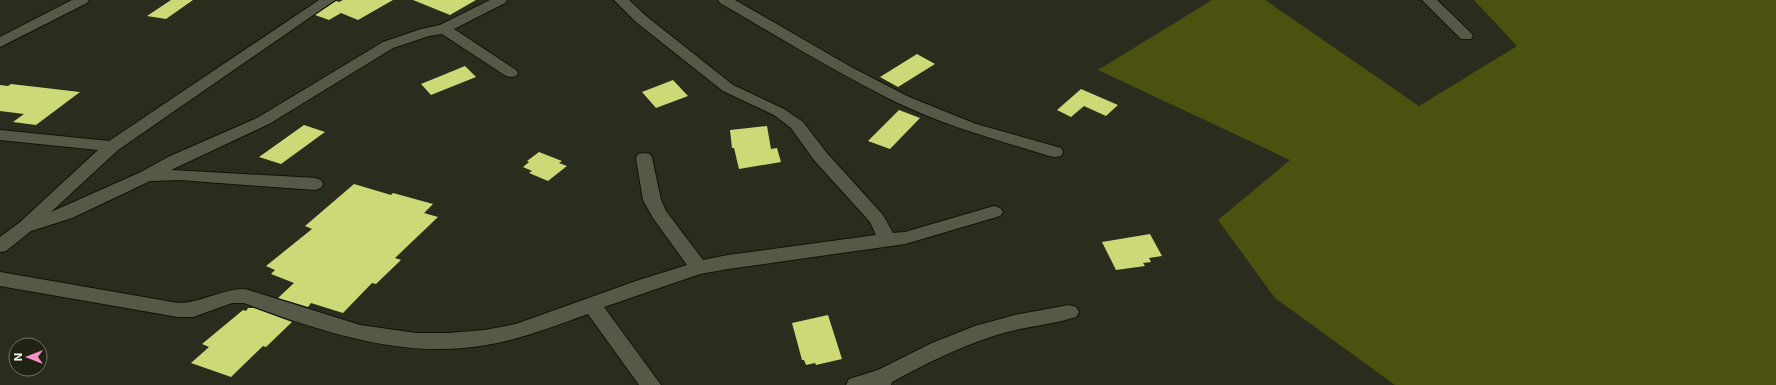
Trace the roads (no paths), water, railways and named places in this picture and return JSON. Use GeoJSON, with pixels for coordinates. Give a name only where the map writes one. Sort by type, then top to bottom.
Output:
{"type":"FeatureCollection","features":[{"type":"Feature","properties":{"kind":"street"},"geometry":{"type":"LineString","coordinates":[[0,44],[82,0]]}},
{"type":"Feature","properties":{"kind":"street"},"geometry":{"type":"LineString","coordinates":[[0,246],[25,228],[112,146],[328,0]]}},
{"type":"Feature","properties":{"kind":"street"},"geometry":{"type":"LineString","coordinates":[[25,228],[66,214],[147,176],[174,161],[263,121],[375,52],[401,40],[426,32],[444,29],[500,0]]}},
{"type":"Feature","properties":{"kind":"street"},"geometry":{"type":"LineString","coordinates":[[725,0],[846,70],[904,100],[970,127],[1056,152]]}},
{"type":"Feature","properties":{"kind":"street"},"geometry":{"type":"LineString","coordinates":[[1429,0],[1466,36]]}},
{"type":"Feature","properties":{"kind":"street"},"geometry":{"type":"LineString","coordinates":[[628,1],[728,88],[779,112],[797,125],[820,156],[877,219],[887,240]]}},
{"type":"Feature","properties":{"kind":"street"},"geometry":{"type":"LineString","coordinates":[[444,29],[511,73]]}},
{"type":"Feature","properties":{"kind":"street"},"geometry":{"type":"LineString","coordinates":[[0,135],[112,146]]}},
{"type":"Feature","properties":{"kind":"street"},"geometry":{"type":"LineString","coordinates":[[644,158],[652,200],[659,214],[699,268]]}},
{"type":"Feature","properties":{"kind":"street"},"geometry":{"type":"LineString","coordinates":[[147,176],[180,175],[315,184]]}},
{"type":"Feature","properties":{"kind":"street"},"geometry":{"type":"LineString","coordinates":[[0,279],[178,310],[193,310],[231,296],[245,296],[360,333],[416,341],[449,341],[485,338],[518,331],[643,286],[699,268],[728,262],[905,238],[994,212]]}},
{"type":"Feature","properties":{"kind":"street"},"geometry":{"type":"LineString","coordinates":[[592,305],[651,385]]}},
{"type":"Feature","properties":{"kind":"street"},"geometry":{"type":"LineString","coordinates":[[856,385],[883,381],[918,358],[978,333],[1012,323],[1069,312]]}}]}
